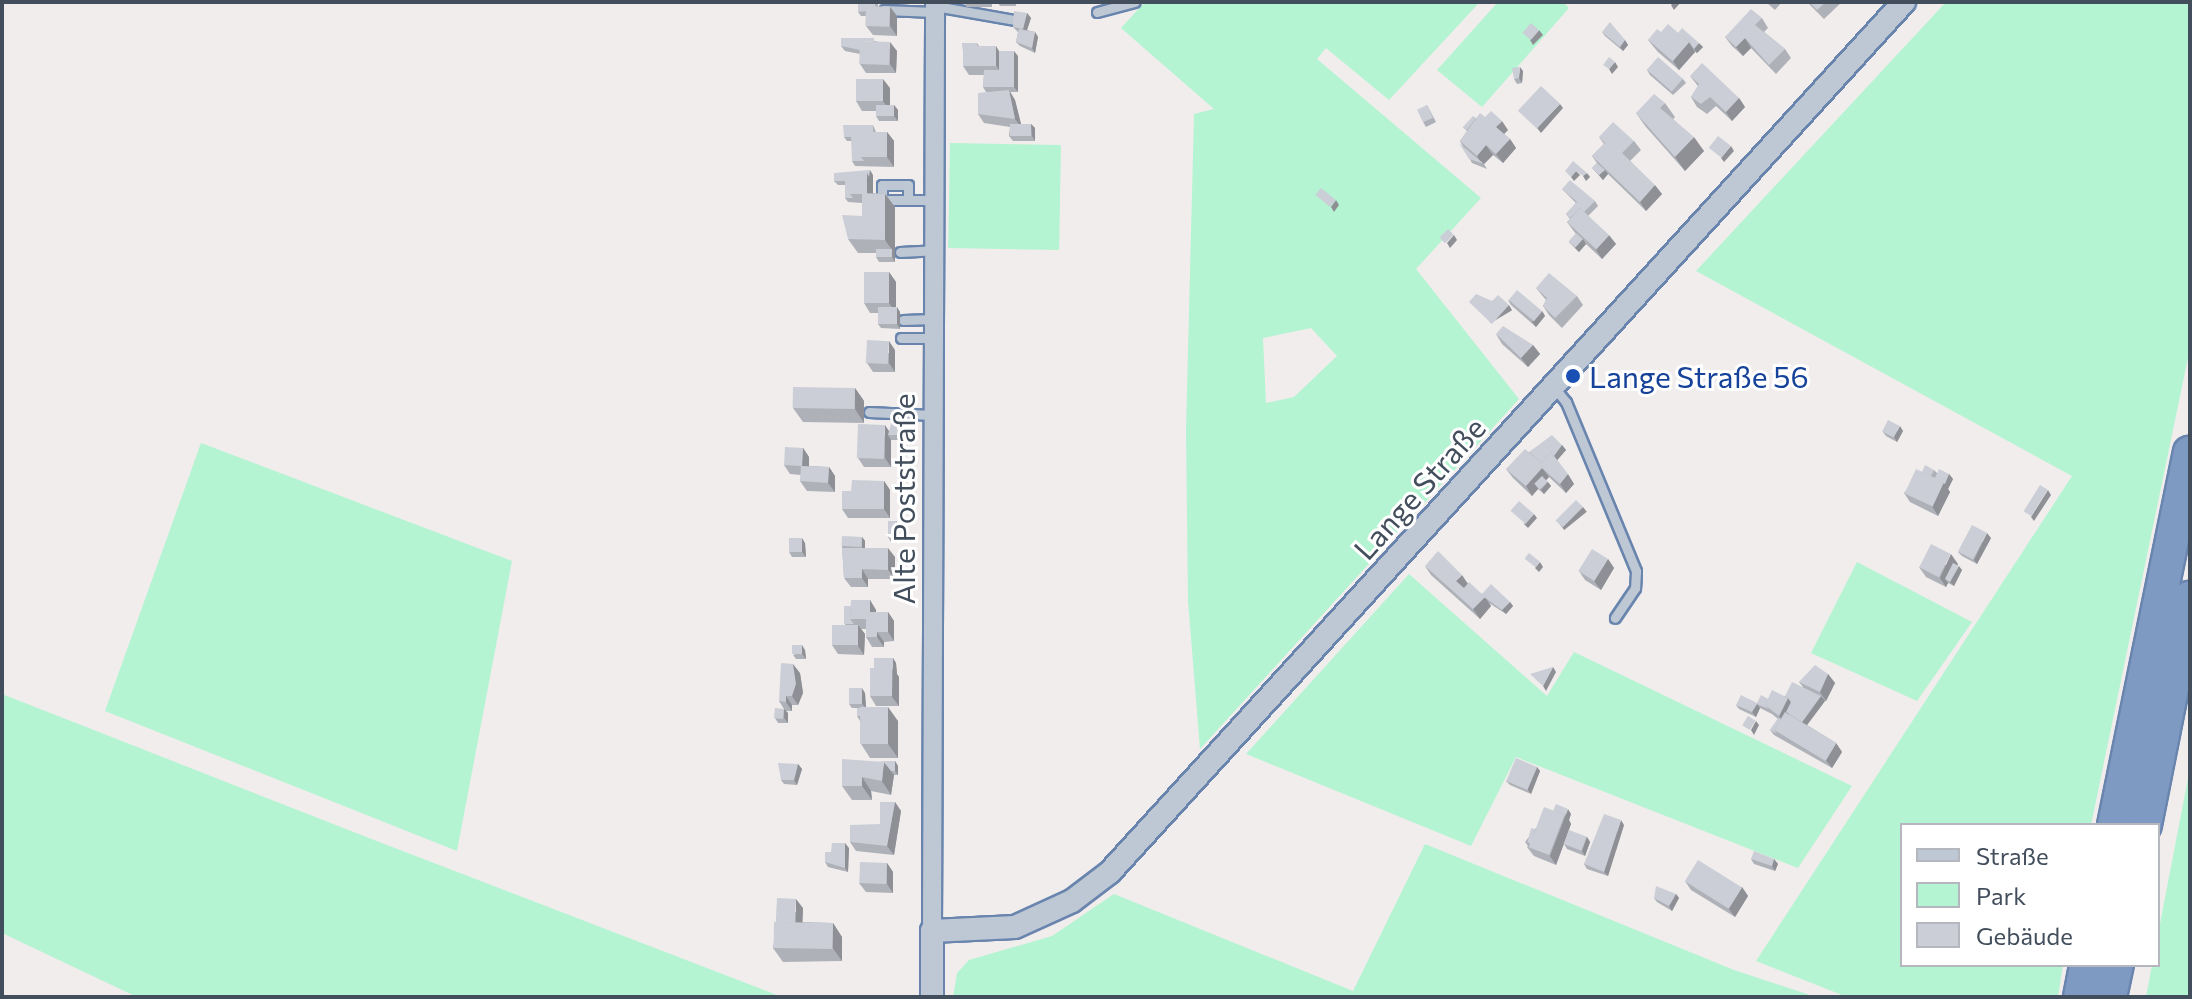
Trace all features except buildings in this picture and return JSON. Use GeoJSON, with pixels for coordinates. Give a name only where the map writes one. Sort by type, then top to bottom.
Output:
{"type":"FeatureCollection","features":[{"type":"Feature","properties":{"kind":"highway"},"geometry":{"type":"LineString","coordinates":[[2114,823],[2190,453]]}},
{"type":"Feature","properties":{"kind":"highway"},"geometry":{"type":"LineString","coordinates":[[2145,823],[2190,597]]}},
{"type":"Feature","properties":{"kind":"highway"},"geometry":{"type":"LineString","coordinates":[[2080,997],[2086,967]]}},
{"type":"Feature","properties":{"kind":"highway"},"geometry":{"type":"LineString","coordinates":[[2110,997],[2117,967]]}},
{"type":"Feature","properties":{"kind":"street","name":"Lange Straße"},"geometry":{"type":"LineString","coordinates":[[932,931],[1015,927],[1072,901],[1110,872],[1904,2]]}},
{"type":"Feature","properties":{"kind":"street","name":"Alte Poststraße"},"geometry":{"type":"LineString","coordinates":[[932,997],[935,7]]}},
{"type":"Feature","properties":{"kind":"lane"},"geometry":{"type":"LineString","coordinates":[[1097,12],[1135,2]]}},
{"type":"Feature","properties":{"kind":"lane"},"geometry":{"type":"LineString","coordinates":[[884,10],[935,7],[1014,20]]}},
{"type":"Feature","properties":{"kind":"lane"},"geometry":{"type":"LineString","coordinates":[[908,200],[934,200]]}},
{"type":"Feature","properties":{"kind":"lane"},"geometry":{"type":"LineString","coordinates":[[900,252],[934,250]]}},
{"type":"Feature","properties":{"kind":"lane"},"geometry":{"type":"LineString","coordinates":[[903,320],[934,329]]}},
{"type":"Feature","properties":{"kind":"lane"},"geometry":{"type":"LineString","coordinates":[[901,338],[934,329]]}},
{"type":"Feature","properties":{"kind":"lane"},"geometry":{"type":"LineString","coordinates":[[1553,386],[1566,402],[1636,571],[1635,588],[1615,618]]}},
{"type":"Feature","properties":{"kind":"lane"},"geometry":{"type":"LineString","coordinates":[[869,412],[933,415]]}},
{"type":"Feature","properties":{"kind":"green space"},"geometry":{"type":"Polygon","coordinates":[[[1145,2],[1478,4],[1389,100],[1326,48],[1317,59],[1481,198],[1416,269],[1519,399],[1200,749],[1188,601],[1186,430],[1194,114],[1214,109],[1121,28],[1145,2]],[[1311,328],[1263,338],[1266,403],[1294,397],[1337,356],[1311,328]]]}},
{"type":"Feature","properties":{"kind":"green space"},"geometry":{"type":"Polygon","coordinates":[[[1498,2],[1563,2],[1569,8],[1482,107],[1437,70],[1498,2]]]}},
{"type":"Feature","properties":{"kind":"green space"},"geometry":{"type":"Polygon","coordinates":[[[1946,2],[2190,2],[2190,348],[2091,823],[1900,823],[1900,967],[2063,967],[2058,997],[1847,997],[1756,961],[2072,476],[1696,271],[1946,2]]]}},
{"type":"Feature","properties":{"kind":"green space"},"geometry":{"type":"Polygon","coordinates":[[[950,143],[1061,145],[1059,250],[948,248],[950,143]]]}},
{"type":"Feature","properties":{"kind":"green space"},"geometry":{"type":"Polygon","coordinates":[[[201,443],[512,561],[457,851],[105,711],[201,443]]]}},
{"type":"Feature","properties":{"kind":"green space"},"geometry":{"type":"Polygon","coordinates":[[[1857,562],[1972,622],[1917,701],[1811,653],[1857,562]]]}},
{"type":"Feature","properties":{"kind":"green space"},"geometry":{"type":"Polygon","coordinates":[[[1409,574],[1547,696],[1574,652],[1852,786],[1798,868],[1516,757],[1471,846],[1246,754],[1409,574]]]}},
{"type":"Feature","properties":{"kind":"green space"},"geometry":{"type":"Polygon","coordinates":[[[2,694],[782,997],[137,997],[2,933],[2,694]]]}},
{"type":"Feature","properties":{"kind":"green space"},"geometry":{"type":"Polygon","coordinates":[[[2190,768],[2190,997],[2146,997],[2152,967],[2160,967],[2160,924],[2190,768]]]}},
{"type":"Feature","properties":{"kind":"green space"},"geometry":{"type":"Polygon","coordinates":[[[1425,844],[1734,970],[1816,997],[953,997],[957,973],[969,960],[1052,936],[1114,894],[1353,991],[1425,844]]]}},
{"type":"Feature","properties":{"kind":"place","name":"Lange Straße 56"},"geometry":{"type":"Point","coordinates":[1573,376]}}]}
